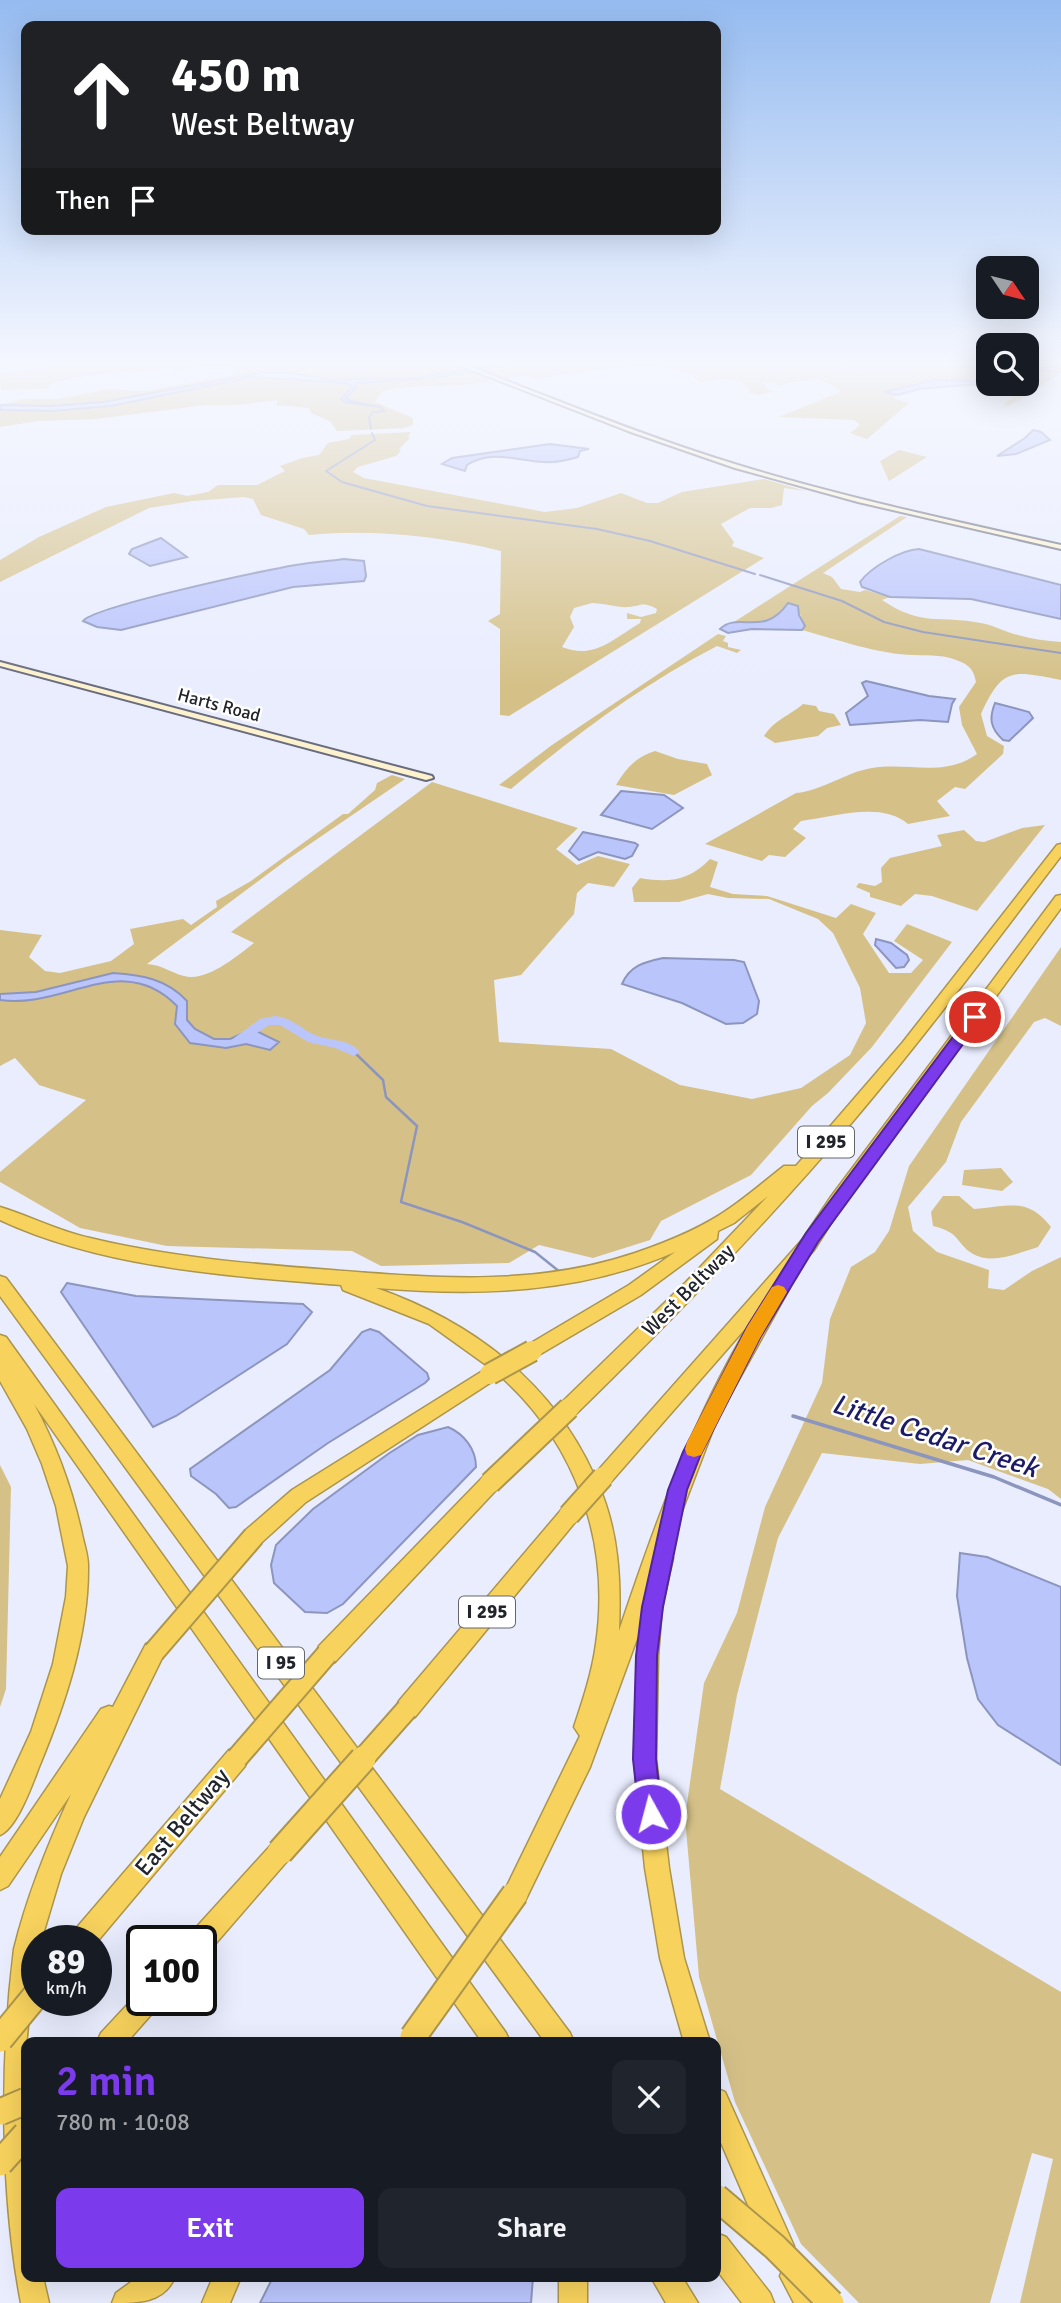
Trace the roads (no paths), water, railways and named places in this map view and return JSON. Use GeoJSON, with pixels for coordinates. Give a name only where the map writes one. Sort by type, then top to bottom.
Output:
{"type":"FeatureCollection","features":[{"type":"Feature","properties":{"kind":"highway","name":"West Beltway"},"geometry":{"type":"LineString","coordinates":[[284,1705],[327,1654],[490,1483],[706,1275],[886,1072],[1061,848]]}},
{"type":"Feature","properties":{"kind":"highway","name":"I 295"},"geometry":{"type":"LineString","coordinates":[[215,1925],[407,1709],[569,1515],[808,1245],[836,1202],[1061,899]]}},
{"type":"Feature","properties":{"kind":"highway"},"geometry":{"type":"LineString","coordinates":[[0,1878],[154,1651],[254,1536],[299,1496],[490,1374],[635,1290],[688,1253],[786,1174],[886,1072]]}},
{"type":"Feature","properties":{"kind":"highway"},"geometry":{"type":"LineString","coordinates":[[0,1213],[36,1231],[119,1253],[277,1275],[426,1285],[490,1286],[536,1282],[604,1269],[673,1245],[734,1214]]}},
{"type":"Feature","properties":{"kind":"highway"},"geometry":{"type":"LineString","coordinates":[[413,2037],[515,1894],[554,1819],[601,1713],[677,1490],[700,1434],[754,1332],[808,1245]]}},
{"type":"Feature","properties":{"kind":"highway"},"geometry":{"type":"LineString","coordinates":[[329,1277],[431,1318],[484,1350],[532,1392],[563,1431],[591,1486],[608,1562],[608,1638],[595,1695],[554,1819]]}},
{"type":"Feature","properties":{"kind":"highway","name":"I 95"},"geometry":{"type":"LineString","coordinates":[[0,1283],[557,2037]]}},
{"type":"Feature","properties":{"kind":"highway","name":"I 95"},"geometry":{"type":"LineString","coordinates":[[0,1342],[493,2037]]}},
{"type":"Feature","properties":{"kind":"highway"},"geometry":{"type":"LineString","coordinates":[[0,1365],[34,1418],[62,1488],[78,1563],[72,1632],[54,1698],[13,1801],[0,1823]]}},
{"type":"Feature","properties":{"kind":"highway"},"geometry":{"type":"LineString","coordinates":[[677,1490],[652,1607],[647,1656],[645,1759],[657,1868],[672,1958],[696,2037]]}},
{"type":"Feature","properties":{"kind":"highway"},"geometry":{"type":"LineString","coordinates":[[21,2227],[13,2168],[13,2058],[27,1952],[42,1895],[96,1762],[154,1651]]}},
{"type":"Feature","properties":{"kind":"highway","name":"East Beltway"},"geometry":{"type":"LineString","coordinates":[[96,1925],[284,1705]]}},
{"type":"Feature","properties":{"kind":"highway"},"geometry":{"type":"LineString","coordinates":[[0,2039],[21,2013]]}},
{"type":"Feature","properties":{"kind":"highway"},"geometry":{"type":"LineString","coordinates":[[114,2037],[133,2016]]}},
{"type":"Feature","properties":{"kind":"highway"},"geometry":{"type":"LineString","coordinates":[[0,2112],[21,2103]]}},
{"type":"Feature","properties":{"kind":"highway"},"geometry":{"type":"LineString","coordinates":[[721,2113],[798,2286],[810,2303]]}},
{"type":"Feature","properties":{"kind":"highway"},"geometry":{"type":"LineString","coordinates":[[0,2163],[21,2140]]}},
{"type":"Feature","properties":{"kind":"highway"},"geometry":{"type":"LineString","coordinates":[[721,2201],[775,2247],[831,2303]]}},
{"type":"Feature","properties":{"kind":"highway"},"geometry":{"type":"LineString","coordinates":[[721,2253],[760,2303]]}},
{"type":"Feature","properties":{"kind":"highway"},"geometry":{"type":"LineString","coordinates":[[30,2282],[35,2303]]}},
{"type":"Feature","properties":{"kind":"highway"},"geometry":{"type":"LineString","coordinates":[[126,2303],[154,2282]]}},
{"type":"Feature","properties":{"kind":"highway"},"geometry":{"type":"LineString","coordinates":[[216,2303],[225,2282]]}},
{"type":"Feature","properties":{"kind":"highway"},"geometry":{"type":"LineString","coordinates":[[573,2282],[573,2303]]}},
{"type":"Feature","properties":{"kind":"highway"},"geometry":{"type":"LineString","coordinates":[[669,2282],[684,2303]]}},
{"type":"Feature","properties":{"kind":"street"},"geometry":{"type":"LineString","coordinates":[[747,469],[895,509],[1061,547]]}},
{"type":"Feature","properties":{"kind":"street","name":"Harts Road"},"geometry":{"type":"LineString","coordinates":[[0,664],[429,778]]}},
{"type":"Feature","properties":{"kind":"water"},"geometry":{"type":"Polygon","coordinates":[[[161,538],[187,557],[150,566],[129,554],[132,549],[161,538]]]}},
{"type":"Feature","properties":{"kind":"water"},"geometry":{"type":"Polygon","coordinates":[[[919,549],[1061,585],[1061,619],[971,599],[890,597],[862,587],[860,582],[879,565],[904,552],[919,549]]]}},
{"type":"Feature","properties":{"kind":"water"},"geometry":{"type":"Polygon","coordinates":[[[344,559],[364,561],[364,581],[293,587],[121,630],[97,627],[83,621],[114,608],[175,591],[288,566],[344,559]]]}},
{"type":"Feature","properties":{"kind":"water"},"geometry":{"type":"Polygon","coordinates":[[[788,603],[798,606],[805,626],[802,630],[752,629],[728,633],[720,629],[735,622],[761,622],[770,619],[788,603]]]}},
{"type":"Feature","properties":{"kind":"water"},"geometry":{"type":"Polygon","coordinates":[[[866,681],[929,696],[955,699],[948,722],[920,720],[850,725],[846,713],[868,696],[862,683],[866,681]]]}},
{"type":"Feature","properties":{"kind":"water"},"geometry":{"type":"Polygon","coordinates":[[[995,703],[1029,712],[1033,718],[1009,741],[1003,740],[992,723],[995,703]]]}},
{"type":"Feature","properties":{"kind":"water"},"geometry":{"type":"Polygon","coordinates":[[[621,791],[664,795],[683,808],[652,829],[601,815],[621,791]]]}},
{"type":"Feature","properties":{"kind":"water"},"geometry":{"type":"Polygon","coordinates":[[[583,832],[638,845],[632,856],[625,859],[598,852],[579,860],[569,851],[583,832]]]}},
{"type":"Feature","properties":{"kind":"water"},"geometry":{"type":"Polygon","coordinates":[[[876,939],[891,943],[907,955],[909,960],[904,967],[896,968],[875,945],[876,939]]]}},
{"type":"Feature","properties":{"kind":"water"},"geometry":{"type":"Polygon","coordinates":[[[663,958],[744,962],[759,1001],[757,1014],[743,1023],[726,1024],[682,1003],[622,984],[634,968],[663,958]]]}},
{"type":"Feature","properties":{"kind":"water"},"geometry":{"type":"Polygon","coordinates":[[[113,973],[144,977],[171,988],[187,1001],[187,1020],[195,1029],[214,1039],[230,1039],[252,1029],[279,1042],[270,1050],[246,1044],[226,1048],[190,1043],[175,1024],[177,1006],[156,990],[135,982],[91,985],[23,1001],[0,1000],[0,994],[36,992],[113,973]]]}},
{"type":"Feature","properties":{"kind":"water"},"geometry":{"type":"Polygon","coordinates":[[[67,1283],[136,1296],[303,1304],[312,1312],[287,1344],[176,1416],[153,1427],[61,1292],[67,1283]]]}},
{"type":"Feature","properties":{"kind":"water"},"geometry":{"type":"Polygon","coordinates":[[[370,1329],[379,1332],[427,1373],[429,1379],[328,1443],[236,1507],[229,1508],[216,1494],[191,1476],[190,1469],[330,1370],[362,1332],[370,1329]]]}},
{"type":"Feature","properties":{"kind":"water"},"geometry":{"type":"Polygon","coordinates":[[[448,1427],[468,1443],[474,1454],[476,1467],[343,1604],[327,1613],[305,1612],[274,1583],[271,1565],[276,1545],[313,1509],[388,1454],[418,1435],[448,1427]]]}},
{"type":"Feature","properties":{"kind":"water"},"geometry":{"type":"Polygon","coordinates":[[[960,1553],[987,1557],[1061,1587],[1061,1765],[998,1725],[978,1699],[967,1658],[957,1596],[960,1553]]]}},
{"type":"Feature","properties":{"kind":"water"},"geometry":{"type":"Polygon","coordinates":[[[270,2282],[533,2282],[531,2303],[260,2303],[270,2282]]]}},
{"type":"Feature","properties":{"kind":"waterway"},"geometry":{"type":"LineString","coordinates":[[328,469],[326,471],[342,482],[427,506],[597,529],[650,541],[755,574]]}},
{"type":"Feature","properties":{"kind":"waterway"},"geometry":{"type":"LineString","coordinates":[[760,575],[842,601],[884,622],[923,632],[1061,653]]}},
{"type":"Feature","properties":{"kind":"waterway","name":"Little Cedar Creek"},"geometry":{"type":"LineString","coordinates":[[240,1038],[264,1022],[275,1020],[282,1021],[313,1039],[338,1044],[354,1052]]}},
{"type":"Feature","properties":{"kind":"waterway","name":"Little Cedar Creek"},"geometry":{"type":"LineString","coordinates":[[354,1052],[383,1080],[386,1097],[417,1126],[401,1202],[462,1222],[535,1252],[560,1272]]}},
{"type":"Feature","properties":{"kind":"waterway","name":"Little Cedar Creek"},"geometry":{"type":"LineString","coordinates":[[793,1416],[994,1477],[1061,1505]]}}]}
